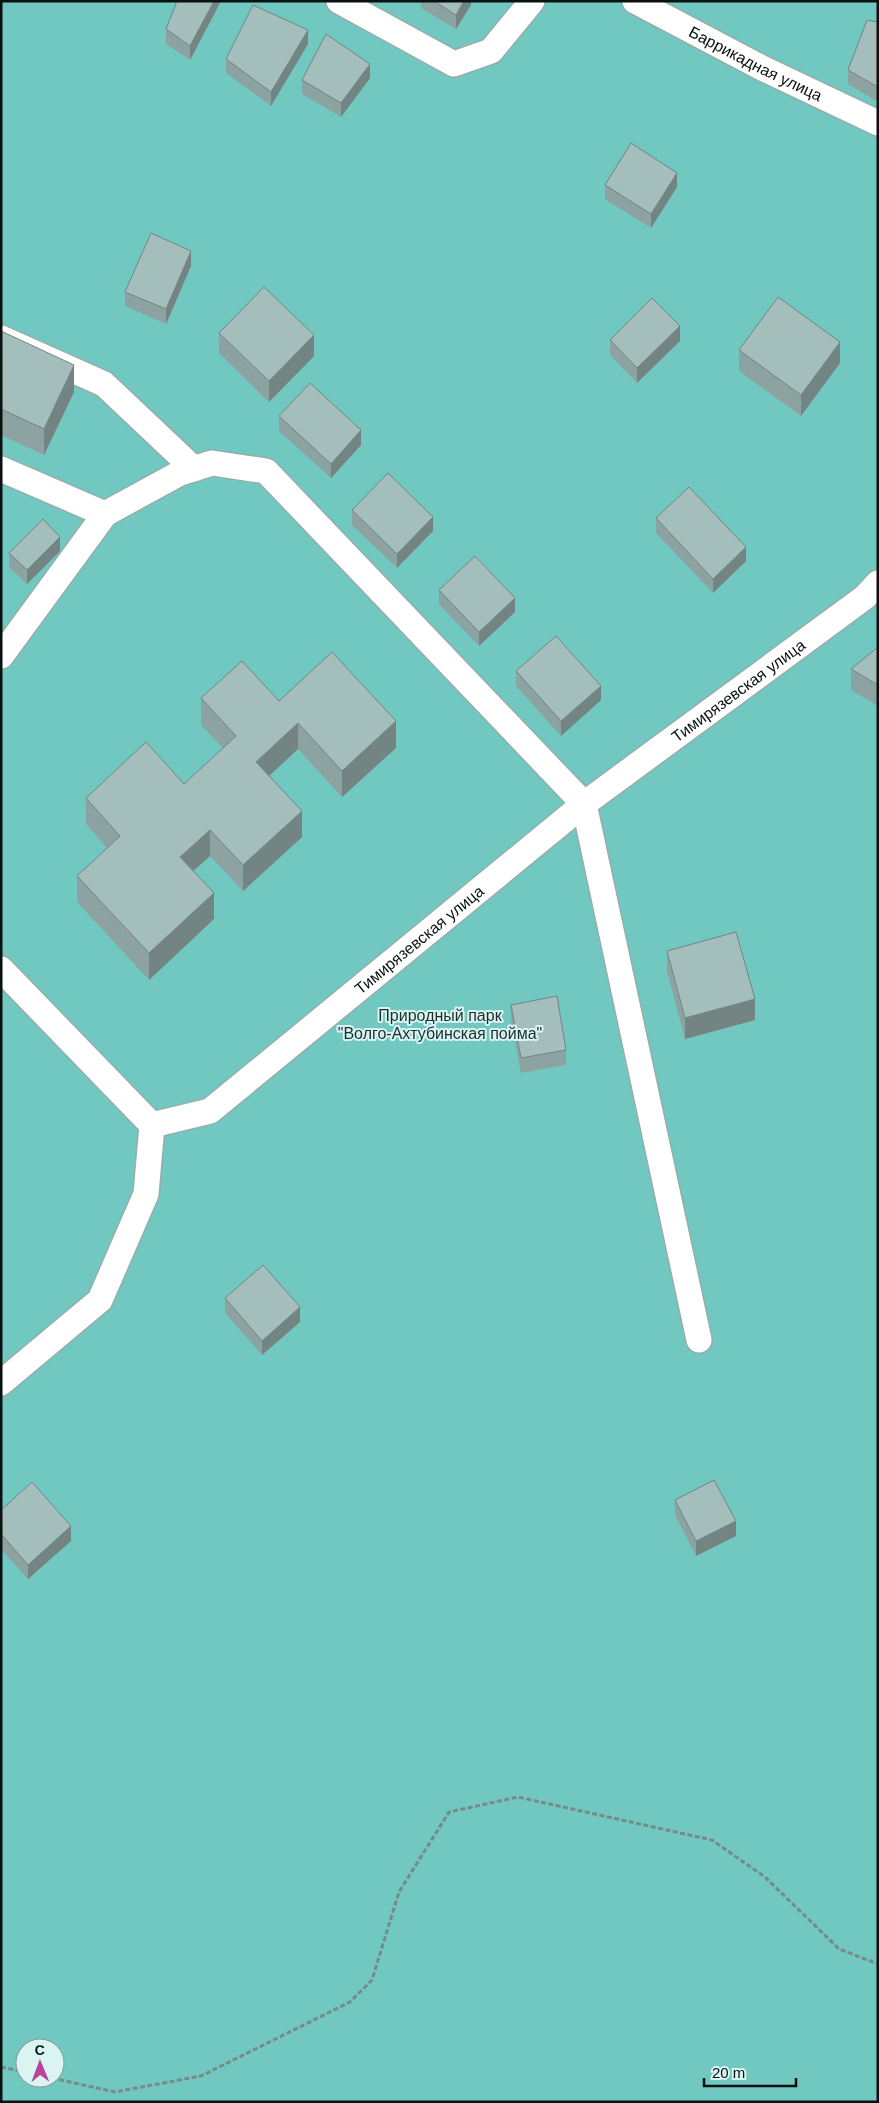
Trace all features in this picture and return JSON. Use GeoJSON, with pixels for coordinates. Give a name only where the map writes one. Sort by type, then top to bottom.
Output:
{"type":"FeatureCollection","features":[{"type":"Feature","properties":{"kind":"street"},"geometry":{"type":"LineString","coordinates":[[339,1],[454,64],[490,50],[532,1]]}},
{"type":"Feature","properties":{"kind":"street","name":"Баррикадная улица"},"geometry":{"type":"LineString","coordinates":[[634,1],[762,68],[878,123]]}},
{"type":"Feature","properties":{"kind":"street"},"geometry":{"type":"LineString","coordinates":[[1,338],[104,384],[194,469]]}},
{"type":"Feature","properties":{"kind":"street"},"geometry":{"type":"LineString","coordinates":[[1,656],[105,514],[180,473],[212,463],[266,472],[584,804],[699,1340]]}},
{"type":"Feature","properties":{"kind":"street"},"geometry":{"type":"LineString","coordinates":[[1,469],[105,514]]}},
{"type":"Feature","properties":{"kind":"street","name":"Тимирязевская улица"},"geometry":{"type":"LineString","coordinates":[[152,1125],[210,1111],[584,804],[865,597],[878,583]]}},
{"type":"Feature","properties":{"kind":"street"},"geometry":{"type":"LineString","coordinates":[[1,969],[152,1125],[146,1194],[100,1300],[1,1383]]}},
{"type":"Feature","properties":{"kind":"path"},"geometry":{"type":"LineString","coordinates":[[65,2081],[115,2092],[200,2076],[350,2002],[372,1980],[399,1892],[449,1812],[518,1797],[712,1840],[765,1877],[840,1949],[878,1964]]}},
{"type":"Feature","properties":{"kind":"path"},"geometry":{"type":"LineString","coordinates":[[1,2067],[15,2070]]}},
{"type":"Feature","properties":{"kind":"green space","name":"Природный парк \"Волго-Ахтубинская пойма\""},"geometry":{"type":"Polygon","coordinates":[[[1,1],[878,1],[878,2102],[1,2102],[1,1]]]}},
{"type":"Feature","properties":{"kind":"building"},"geometry":{"type":"Polygon","coordinates":[[[177,1],[214,1],[190,46],[166,29],[177,1]]]}},
{"type":"Feature","properties":{"kind":"building"},"geometry":{"type":"Polygon","coordinates":[[[434,1],[464,1],[456,15],[434,1]]]}},
{"type":"Feature","properties":{"kind":"building"},"geometry":{"type":"Polygon","coordinates":[[[253,5],[308,30],[271,92],[226,59],[253,5]]]}},
{"type":"Feature","properties":{"kind":"building"},"geometry":{"type":"Polygon","coordinates":[[[867,20],[878,22],[878,87],[848,70],[867,20]]]}},
{"type":"Feature","properties":{"kind":"building"},"geometry":{"type":"Polygon","coordinates":[[[326,34],[370,64],[341,103],[302,80],[326,34]]]}},
{"type":"Feature","properties":{"kind":"building"},"geometry":{"type":"Polygon","coordinates":[[[631,143],[677,173],[651,214],[605,185],[631,143]]]}},
{"type":"Feature","properties":{"kind":"building"},"geometry":{"type":"Polygon","coordinates":[[[151,233],[191,251],[166,309],[125,292],[151,233]]]}},
{"type":"Feature","properties":{"kind":"building"},"geometry":{"type":"Polygon","coordinates":[[[264,287],[314,335],[269,381],[219,333],[264,287]]]}},
{"type":"Feature","properties":{"kind":"building"},"geometry":{"type":"Polygon","coordinates":[[[778,297],[840,342],[801,395],[739,350],[778,297]]]}},
{"type":"Feature","properties":{"kind":"building"},"geometry":{"type":"Polygon","coordinates":[[[652,298],[680,326],[637,368],[610,340],[652,298]]]}},
{"type":"Feature","properties":{"kind":"building"},"geometry":{"type":"Polygon","coordinates":[[[1,331],[74,365],[44,429],[1,409],[1,331]]]}},
{"type":"Feature","properties":{"kind":"building"},"geometry":{"type":"Polygon","coordinates":[[[310,383],[361,430],[331,464],[279,416],[310,383]]]}},
{"type":"Feature","properties":{"kind":"building"},"geometry":{"type":"Polygon","coordinates":[[[388,473],[433,517],[397,554],[352,510],[388,473]]]}},
{"type":"Feature","properties":{"kind":"building"},"geometry":{"type":"Polygon","coordinates":[[[689,487],[746,547],[713,579],[656,518],[689,487]]]}},
{"type":"Feature","properties":{"kind":"building"},"geometry":{"type":"Polygon","coordinates":[[[43,519],[60,537],[27,570],[9,553],[43,519]]]}},
{"type":"Feature","properties":{"kind":"building"},"geometry":{"type":"Polygon","coordinates":[[[475,556],[515,598],[479,632],[439,590],[475,556]]]}},
{"type":"Feature","properties":{"kind":"building"},"geometry":{"type":"Polygon","coordinates":[[[556,636],[601,686],[561,721],[516,671],[556,636]]]}},
{"type":"Feature","properties":{"kind":"building"},"geometry":{"type":"Polygon","coordinates":[[[878,647],[878,685],[851,669],[878,647]]]}},
{"type":"Feature","properties":{"kind":"building"},"geometry":{"type":"Polygon","coordinates":[[[332,652],[396,721],[342,771],[298,723],[256,762],[302,811],[243,865],[210,830],[180,857],[214,893],[149,953],[77,876],[120,836],[86,798],[146,742],[184,784],[236,736],[201,698],[242,661],[279,701],[332,652]]]}},
{"type":"Feature","properties":{"kind":"building"},"geometry":{"type":"Polygon","coordinates":[[[736,932],[755,999],[685,1018],[667,951],[736,932]]]}},
{"type":"Feature","properties":{"kind":"building"},"geometry":{"type":"Polygon","coordinates":[[[557,996],[566,1050],[521,1058],[511,1005],[557,996]]]}},
{"type":"Feature","properties":{"kind":"building"},"geometry":{"type":"Polygon","coordinates":[[[263,1265],[300,1307],[262,1341],[225,1298],[263,1265]]]}},
{"type":"Feature","properties":{"kind":"building"},"geometry":{"type":"Polygon","coordinates":[[[714,1480],[736,1521],[696,1541],[675,1500],[714,1480]]]}},
{"type":"Feature","properties":{"kind":"building"},"geometry":{"type":"Polygon","coordinates":[[[32,1482],[71,1526],[28,1565],[1,1534],[1,1510],[32,1482]]]}}]}
